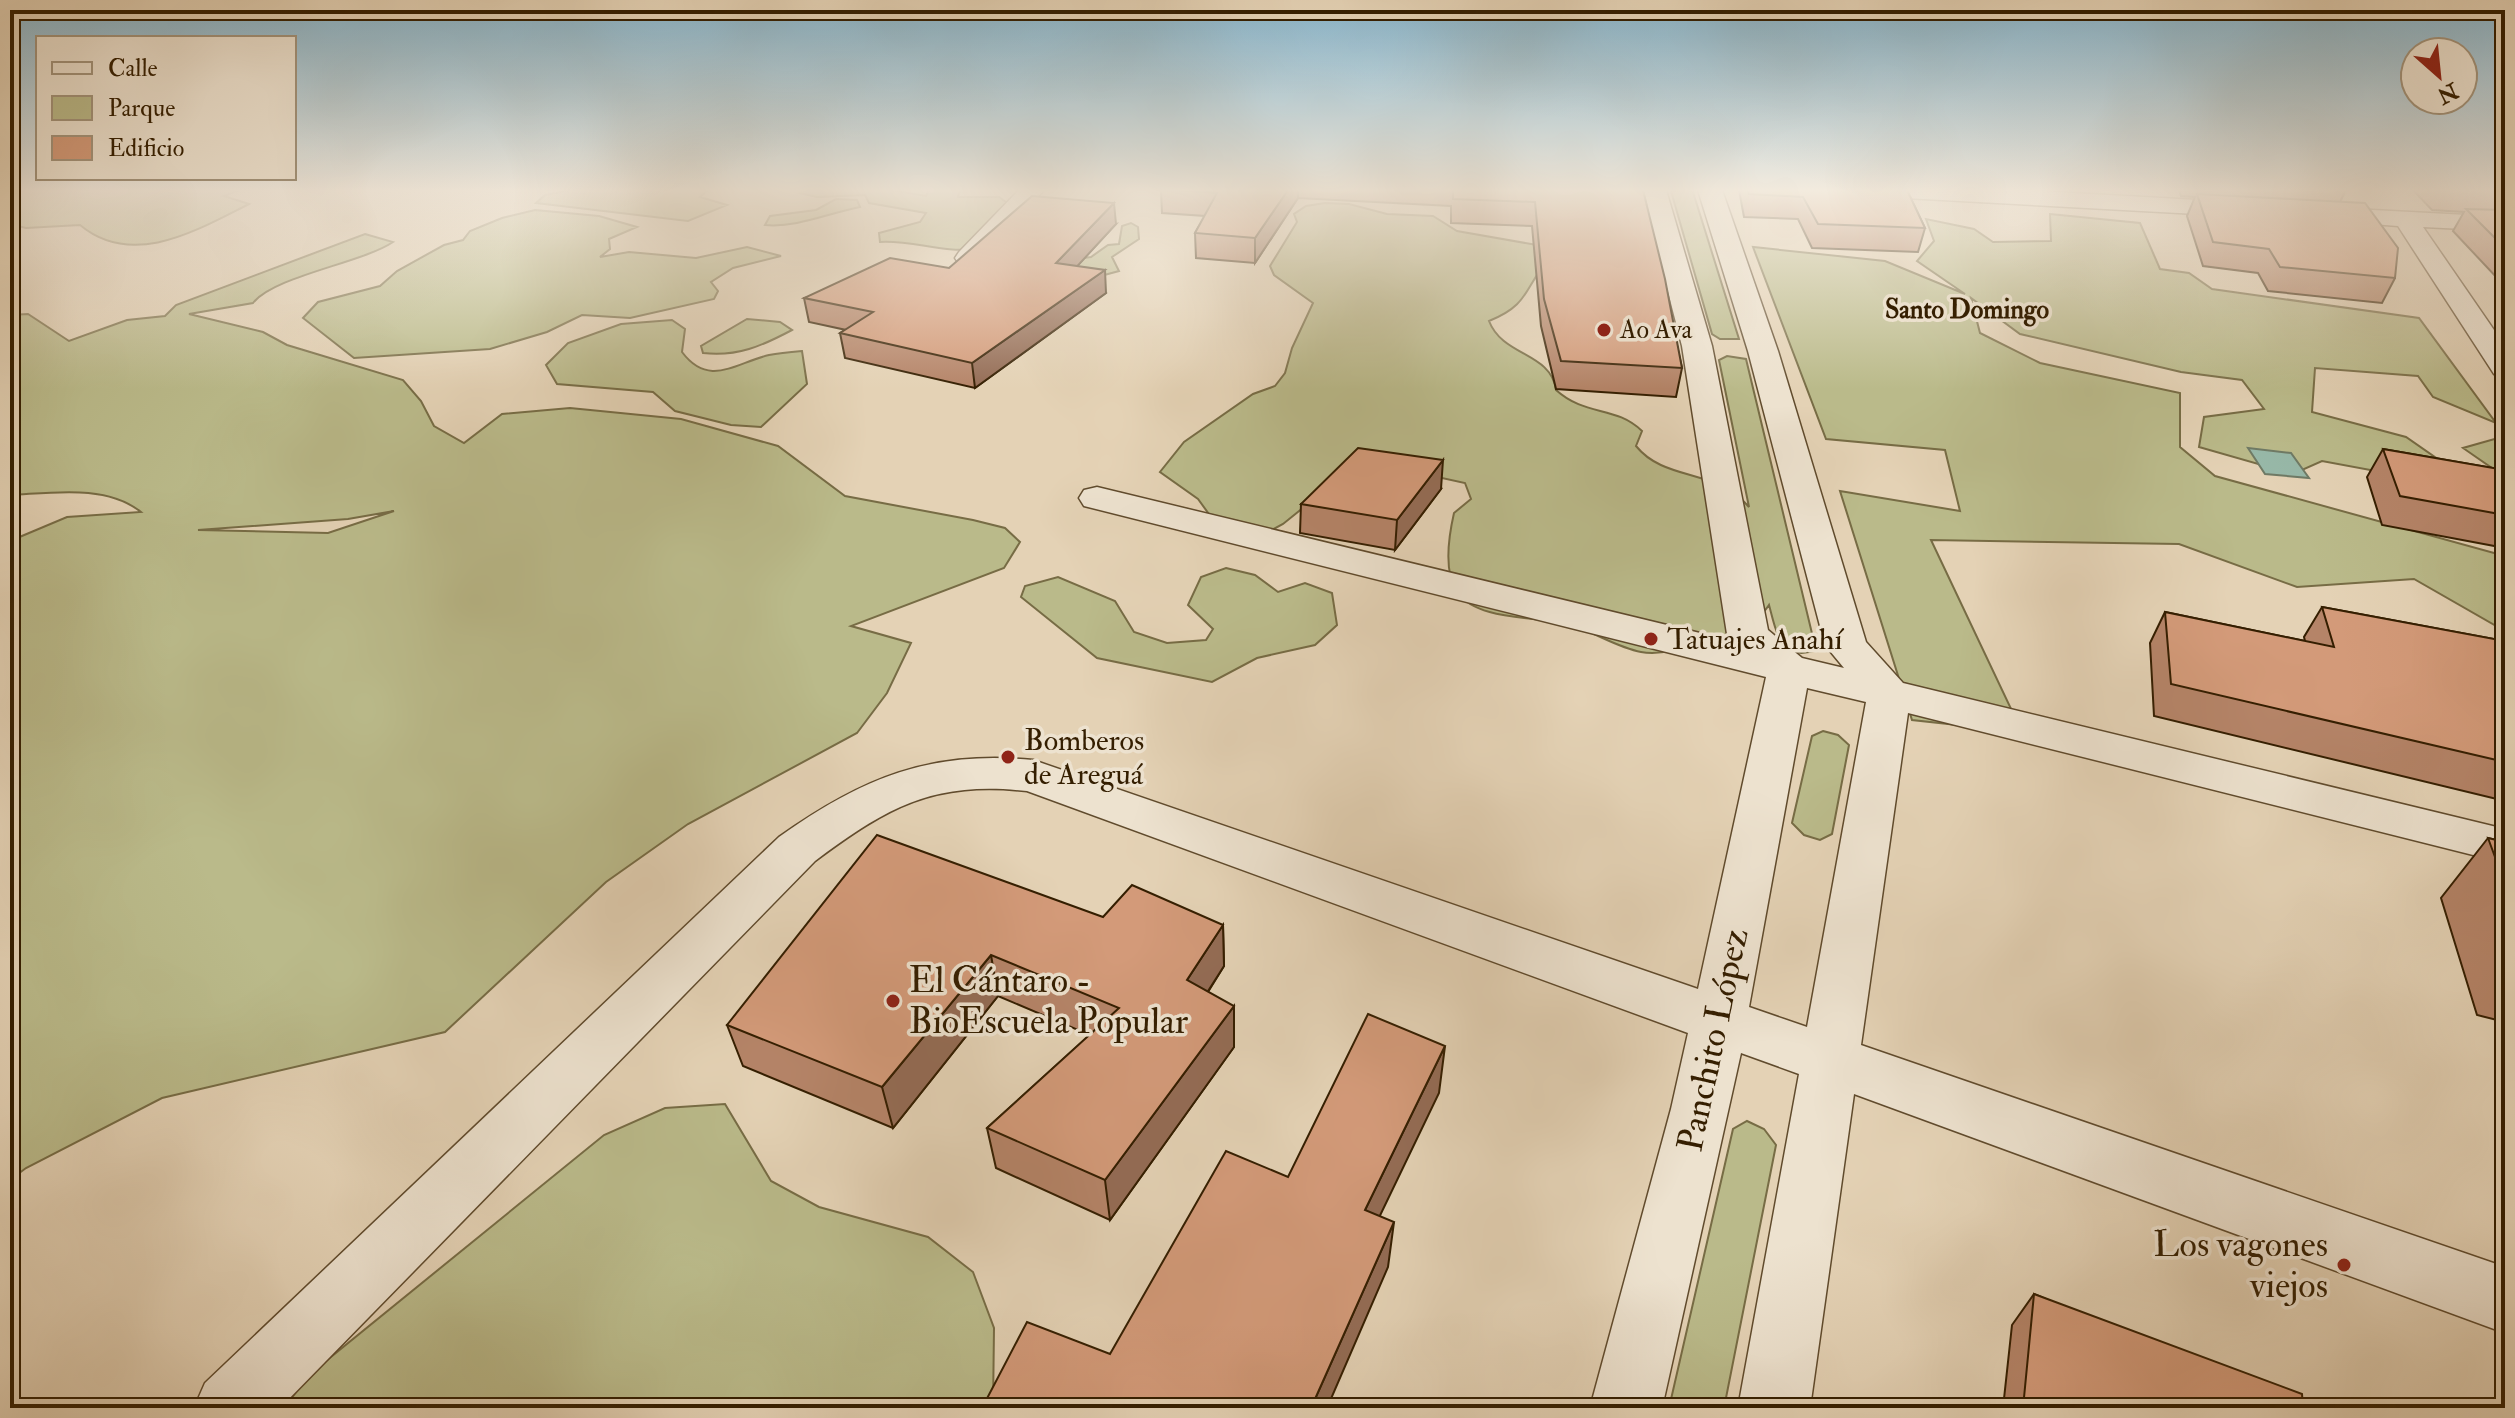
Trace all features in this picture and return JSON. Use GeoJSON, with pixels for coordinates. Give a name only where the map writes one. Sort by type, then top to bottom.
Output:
{"type":"FeatureCollection","features":[{"type":"Feature","properties":{"kind":"street"},"geometry":{"type":"LineString","coordinates":[[943,277],[970,256]]}},
{"type":"Feature","properties":{"kind":"street"},"geometry":{"type":"LineString","coordinates":[[1672,256],[1697,346],[1748,634],[1789,669]]}},
{"type":"Feature","properties":{"kind":"street"},"geometry":{"type":"LineString","coordinates":[[1732,256],[1763,351],[1846,645],[1889,694]]}},
{"type":"Feature","properties":{"kind":"street"},"geometry":{"type":"LineString","coordinates":[[2430,256],[2505,368]]}},
{"type":"Feature","properties":{"kind":"street"},"geometry":{"type":"LineString","coordinates":[[1097,498],[2505,846]]}},
{"type":"Feature","properties":{"kind":"street","name":"Panchito López"},"geometry":{"type":"LineString","coordinates":[[1626,1408],[1701,1109],[1789,669]]}},
{"type":"Feature","properties":{"kind":"street"},"geometry":{"type":"LineString","coordinates":[[1774,1408],[1889,694]]}},
{"type":"Feature","properties":{"kind":"street"},"geometry":{"type":"LineString","coordinates":[[230,1408],[797,849],[841,816],[921,778],[987,771],[1033,776],[2505,1300]]}},
{"type":"Feature","properties":{"kind":"green space"},"geometry":{"type":"Polygon","coordinates":[[[306,256],[363,256],[279,285],[253,303],[189,314],[263,332],[287,345],[403,380],[421,401],[434,426],[464,443],[502,414],[570,408],[681,419],[778,446],[845,496],[1005,528],[1020,542],[1004,568],[851,626],[911,643],[887,693],[857,733],[688,824],[606,882],[445,1032],[162,1098],[26,1168],[10,1180],[10,541],[67,517],[141,512],[112,497],[95,494],[10,495],[10,315],[28,314],[69,341],[127,320],[165,316],[176,305],[306,256]],[[394,511],[348,519],[198,530],[328,533],[394,511]]]}},
{"type":"Feature","properties":{"kind":"green space"},"geometry":{"type":"Polygon","coordinates":[[[424,256],[780,256],[733,268],[711,282],[718,291],[714,299],[630,318],[582,315],[547,332],[490,349],[354,358],[303,318],[318,302],[380,286],[397,271],[424,256]]]}},
{"type":"Feature","properties":{"kind":"green space"},"geometry":{"type":"Polygon","coordinates":[[[1113,256],[1119,271],[1097,277],[1054,262],[1113,256]]]}},
{"type":"Feature","properties":{"kind":"green space"},"geometry":{"type":"Polygon","coordinates":[[[1276,256],[1552,256],[1520,301],[1503,315],[1489,321],[1496,333],[1545,368],[1556,390],[1567,398],[1621,417],[1642,431],[1636,446],[1648,457],[1676,471],[1722,486],[1749,507],[1719,360],[1727,356],[1746,359],[1816,650],[1804,653],[1787,648],[1777,634],[1769,605],[1760,615],[1729,634],[1691,647],[1655,653],[1631,650],[1566,624],[1508,616],[1478,608],[1457,592],[1449,564],[1454,513],[1471,499],[1465,483],[1433,476],[1340,478],[1283,524],[1257,538],[1222,532],[1198,499],[1160,472],[1184,442],[1253,394],[1275,386],[1285,373],[1292,348],[1313,303],[1274,275],[1270,266],[1276,256]]]}},
{"type":"Feature","properties":{"kind":"green space"},"geometry":{"type":"Polygon","coordinates":[[[1690,256],[1713,256],[1739,339],[1720,339],[1712,334],[1690,256]]]}},
{"type":"Feature","properties":{"kind":"green space"},"geometry":{"type":"Polygon","coordinates":[[[1756,256],[1839,256],[1885,261],[1965,294],[1917,261],[1921,256],[2154,256],[2160,269],[2189,273],[2212,289],[2419,318],[2496,423],[2433,397],[2418,376],[2315,368],[2312,412],[2406,437],[2468,480],[2505,495],[2322,461],[2293,474],[2199,447],[2204,417],[2264,409],[2242,380],[2181,372],[2020,334],[1971,298],[1980,333],[2040,363],[2180,393],[2180,447],[2215,476],[2505,556],[2505,631],[2414,579],[2297,587],[2179,544],[1931,540],[2022,732],[1912,720],[1840,491],[1960,511],[1945,450],[1826,439],[1756,256]]]}},
{"type":"Feature","properties":{"kind":"green space"},"geometry":{"type":"Polygon","coordinates":[[[747,319],[780,322],[792,330],[749,349],[703,353],[701,346],[747,319]]]}},
{"type":"Feature","properties":{"kind":"green space"},"geometry":{"type":"Polygon","coordinates":[[[672,320],[685,329],[682,352],[702,369],[723,370],[769,355],[802,351],[807,384],[761,427],[731,425],[675,411],[653,392],[557,384],[546,365],[568,343],[621,324],[672,320]]]}},
{"type":"Feature","properties":{"kind":"green space"},"geometry":{"type":"Polygon","coordinates":[[[2505,436],[2505,477],[2463,448],[2505,436]]]}},
{"type":"Feature","properties":{"kind":"green space"},"geometry":{"type":"Polygon","coordinates":[[[1226,568],[1255,575],[1278,592],[1305,583],[1332,593],[1337,625],[1315,645],[1257,658],[1212,682],[1097,658],[1021,597],[1025,586],[1058,577],[1115,601],[1134,632],[1167,643],[1206,640],[1213,629],[1188,605],[1201,577],[1226,568]]]}},
{"type":"Feature","properties":{"kind":"green space"},"geometry":{"type":"Polygon","coordinates":[[[1823,731],[1838,735],[1849,745],[1832,834],[1820,840],[1804,835],[1792,823],[1812,736],[1823,731]]]}},
{"type":"Feature","properties":{"kind":"green space"},"geometry":{"type":"Polygon","coordinates":[[[725,1104],[771,1181],[819,1207],[928,1237],[973,1272],[994,1328],[993,1408],[284,1408],[310,1374],[604,1135],[665,1108],[725,1104]]]}},
{"type":"Feature","properties":{"kind":"green space"},"geometry":{"type":"Polygon","coordinates":[[[1747,1121],[1764,1129],[1776,1145],[1724,1408],[1669,1408],[1733,1129],[1747,1121]]]}},
{"type":"Feature","properties":{"kind":"shaded area"},"geometry":{"type":"Polygon","coordinates":[[[2248,448],[2291,453],[2309,478],[2265,474],[2248,448]]]}},
{"type":"Feature","properties":{"kind":"building"},"geometry":{"type":"Polygon","coordinates":[[[963,256],[1063,256],[1056,263],[1105,270],[972,363],[840,333],[873,312],[804,298],[890,258],[949,268],[963,256]]]}},
{"type":"Feature","properties":{"kind":"building"},"geometry":{"type":"Polygon","coordinates":[[[1540,256],[1659,256],[1682,368],[1561,361],[1544,299],[1540,256]]]}},
{"type":"Feature","properties":{"kind":"building"},"geometry":{"type":"Polygon","coordinates":[[[2273,256],[2397,256],[2395,278],[2280,267],[2273,256]]]}},
{"type":"Feature","properties":{"kind":"building"},"geometry":{"type":"Polygon","coordinates":[[[1358,448],[1443,460],[1397,520],[1301,504],[1358,448]]]}},
{"type":"Feature","properties":{"kind":"building"},"geometry":{"type":"Polygon","coordinates":[[[2383,449],[2505,470],[2505,515],[2400,496],[2383,449]]]}},
{"type":"Feature","properties":{"kind":"building"},"geometry":{"type":"Polygon","coordinates":[[[2322,607],[2505,641],[2505,762],[2171,684],[2165,612],[2334,647],[2322,607]]]}},
{"type":"Feature","properties":{"kind":"building"},"geometry":{"type":"Polygon","coordinates":[[[877,835],[1103,917],[1132,885],[1223,925],[1187,980],[1234,1006],[1105,1180],[987,1128],[1119,1008],[991,955],[882,1087],[727,1025],[877,835]]]}},
{"type":"Feature","properties":{"kind":"building"},"geometry":{"type":"Polygon","coordinates":[[[2488,838],[2505,842],[2505,884],[2488,838]]]}},
{"type":"Feature","properties":{"kind":"building"},"geometry":{"type":"Polygon","coordinates":[[[1368,1014],[1445,1046],[1365,1210],[1394,1222],[1311,1408],[982,1408],[1027,1322],[1110,1354],[1226,1151],[1288,1177],[1368,1014]]]}},
{"type":"Feature","properties":{"kind":"building"},"geometry":{"type":"Polygon","coordinates":[[[2034,1294],[2302,1394],[2303,1408],[2023,1408],[2034,1294]]]}},
{"type":"Feature","properties":{"kind":"place","name":"Ao Ava"},"geometry":{"type":"Point","coordinates":[1604,330]}},
{"type":"Feature","properties":{"kind":"place","name":"Tatuajes Anahí"},"geometry":{"type":"Point","coordinates":[1651,639]}},
{"type":"Feature","properties":{"kind":"place","name":"Bomberos de Areguá"},"geometry":{"type":"Point","coordinates":[1008,757]}},
{"type":"Feature","properties":{"kind":"place","name":"El Cántaro - BioEscuela Popular"},"geometry":{"type":"Point","coordinates":[893,1001]}},
{"type":"Feature","properties":{"kind":"place","name":"Los vagones viejos"},"geometry":{"type":"Point","coordinates":[2344,1265]}},
{"type":"Feature","properties":{"kind":"district","name":"Santo Domingo"},"geometry":{"type":"Point","coordinates":[1967,310]}}]}
